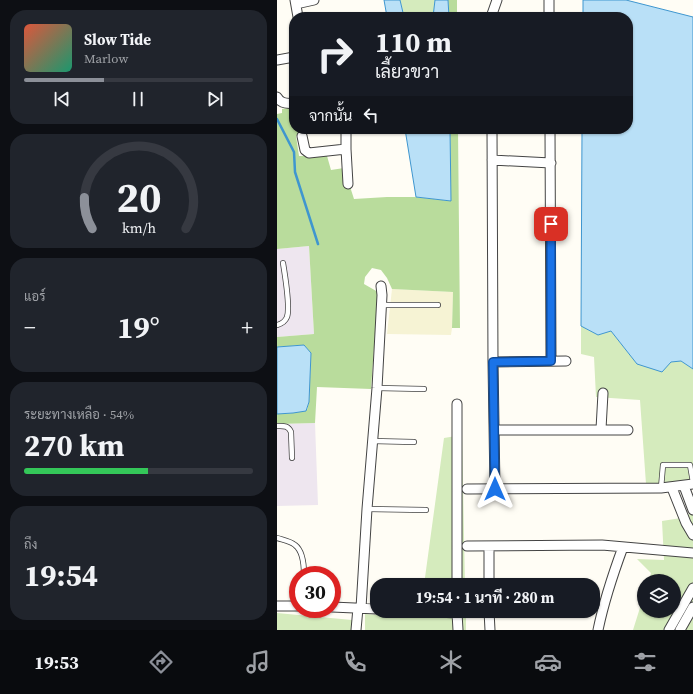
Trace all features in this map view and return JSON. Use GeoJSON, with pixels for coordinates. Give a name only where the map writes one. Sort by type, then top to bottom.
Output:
{"type":"FeatureCollection","features":[{"type":"Feature","properties":{"kind":"street"},"geometry":{"type":"LineString","coordinates":[[297,12],[295,2],[314,0]]}},
{"type":"Feature","properties":{"kind":"street"},"geometry":{"type":"LineString","coordinates":[[493,12],[497,0]]}},
{"type":"Feature","properties":{"kind":"street"},"geometry":{"type":"LineString","coordinates":[[549,0],[549,12]]}},
{"type":"Feature","properties":{"kind":"street"},"geometry":{"type":"LineString","coordinates":[[277,60],[289,58]]}},
{"type":"Feature","properties":{"kind":"street"},"geometry":{"type":"LineString","coordinates":[[277,96],[281,102],[289,104]]}},
{"type":"Feature","properties":{"kind":"street"},"geometry":{"type":"LineString","coordinates":[[346,134],[349,184]]}},
{"type":"Feature","properties":{"kind":"street"},"geometry":{"type":"LineString","coordinates":[[492,134],[495,489]]}},
{"type":"Feature","properties":{"kind":"street"},"geometry":{"type":"LineString","coordinates":[[551,134],[551,361]]}},
{"type":"Feature","properties":{"kind":"street"},"geometry":{"type":"LineString","coordinates":[[303,136],[305,150],[309,153],[346,149]]}},
{"type":"Feature","properties":{"kind":"street"},"geometry":{"type":"LineString","coordinates":[[492,160],[551,163]]}},
{"type":"Feature","properties":{"kind":"street"},"geometry":{"type":"LineString","coordinates":[[356,630],[377,388],[381,286]]}},
{"type":"Feature","properties":{"kind":"street"},"geometry":{"type":"LineString","coordinates":[[493,362],[566,361]]}},
{"type":"Feature","properties":{"kind":"street"},"geometry":{"type":"LineString","coordinates":[[601,429],[603,393]]}},
{"type":"Feature","properties":{"kind":"street"},"geometry":{"type":"LineString","coordinates":[[457,404],[457,578]]}},
{"type":"Feature","properties":{"kind":"street"},"geometry":{"type":"LineString","coordinates":[[495,430],[628,430]]}},
{"type":"Feature","properties":{"kind":"street"},"geometry":{"type":"LineString","coordinates":[[467,489],[672,488],[690,484],[693,510]]}},
{"type":"Feature","properties":{"kind":"street"},"geometry":{"type":"LineString","coordinates":[[672,488],[686,523],[693,535]]}},
{"type":"Feature","properties":{"kind":"street"},"geometry":{"type":"LineString","coordinates":[[467,546],[603,545],[693,553]]}},
{"type":"Feature","properties":{"kind":"street"},"geometry":{"type":"LineString","coordinates":[[489,546],[489,578]]}},
{"type":"Feature","properties":{"kind":"street"},"geometry":{"type":"LineString","coordinates":[[598,630],[608,589],[623,547]]}},
{"type":"Feature","properties":{"kind":"street"},"geometry":{"type":"LineString","coordinates":[[669,630],[693,588]]}},
{"type":"Feature","properties":{"kind":"street"},"geometry":{"type":"LineString","coordinates":[[277,606],[289,606]]}},
{"type":"Feature","properties":{"kind":"street"},"geometry":{"type":"LineString","coordinates":[[341,607],[370,609]]}},
{"type":"Feature","properties":{"kind":"street"},"geometry":{"type":"LineString","coordinates":[[680,630],[693,607]]}},
{"type":"Feature","properties":{"kind":"street"},"geometry":{"type":"LineString","coordinates":[[457,618],[458,630]]}},
{"type":"Feature","properties":{"kind":"street"},"geometry":{"type":"LineString","coordinates":[[489,618],[490,630]]}},
{"type":"Feature","properties":{"kind":"lane"},"geometry":{"type":"LineString","coordinates":[[277,325],[284,322],[287,317],[288,308],[283,263]]}},
{"type":"Feature","properties":{"kind":"lane"},"geometry":{"type":"LineString","coordinates":[[381,305],[438,305]]}},
{"type":"Feature","properties":{"kind":"lane"},"geometry":{"type":"LineString","coordinates":[[377,388],[424,389]]}},
{"type":"Feature","properties":{"kind":"lane"},"geometry":{"type":"LineString","coordinates":[[277,426],[286,426],[291,432],[292,458]]}},
{"type":"Feature","properties":{"kind":"lane"},"geometry":{"type":"LineString","coordinates":[[372,441],[413,442]]}},
{"type":"Feature","properties":{"kind":"lane"},"geometry":{"type":"LineString","coordinates":[[661,488],[663,465],[690,465],[690,484]]}},
{"type":"Feature","properties":{"kind":"lane"},"geometry":{"type":"LineString","coordinates":[[367,509],[426,510]]}},
{"type":"Feature","properties":{"kind":"lane"},"geometry":{"type":"LineString","coordinates":[[277,538],[289,541],[299,549],[304,566]]}},
{"type":"Feature","properties":{"kind":"shaded area"},"geometry":{"type":"Polygon","coordinates":[[[309,246],[314,334],[277,337],[277,249],[309,246]]]}},
{"type":"Feature","properties":{"kind":"shaded area"},"geometry":{"type":"Polygon","coordinates":[[[392,289],[453,292],[451,335],[387,334],[392,289]]]}},
{"type":"Feature","properties":{"kind":"shaded area"},"geometry":{"type":"Polygon","coordinates":[[[315,423],[318,505],[277,506],[277,424],[315,423]]]}},
{"type":"Feature","properties":{"kind":"green space"},"geometry":{"type":"Polygon","coordinates":[[[400,0],[435,0],[434,12],[403,12],[400,0]]]}},
{"type":"Feature","properties":{"kind":"green space"},"geometry":{"type":"Polygon","coordinates":[[[448,0],[457,0],[457,12],[449,12],[448,0]]]}},
{"type":"Feature","properties":{"kind":"green space"},"geometry":{"type":"Polygon","coordinates":[[[289,108],[289,134],[301,134],[296,136],[299,156],[327,156],[331,170],[344,168],[354,199],[416,197],[451,201],[450,134],[458,134],[460,328],[452,328],[453,292],[392,289],[381,270],[372,268],[365,277],[364,284],[378,292],[371,389],[317,387],[315,423],[277,424],[277,414],[307,410],[309,402],[311,353],[304,345],[277,347],[277,337],[314,334],[309,246],[277,249],[277,114],[282,113],[282,109],[289,108]]]}},
{"type":"Feature","properties":{"kind":"green space"},"geometry":{"type":"Polygon","coordinates":[[[581,326],[598,335],[611,331],[637,364],[681,361],[693,369],[693,480],[646,484],[640,400],[596,397],[594,357],[581,354],[581,326]]]}},
{"type":"Feature","properties":{"kind":"green space"},"geometry":{"type":"Polygon","coordinates":[[[462,435],[465,578],[425,578],[444,438],[462,435]]]}},
{"type":"Feature","properties":{"kind":"green space"},"geometry":{"type":"Polygon","coordinates":[[[693,512],[693,630],[633,630],[637,617],[681,618],[681,574],[651,574],[637,559],[664,560],[662,521],[681,518],[693,512]]]}},
{"type":"Feature","properties":{"kind":"green space"},"geometry":{"type":"Polygon","coordinates":[[[277,613],[289,614],[289,618],[331,618],[352,620],[352,630],[277,630],[277,613]]]}},
{"type":"Feature","properties":{"kind":"green space"},"geometry":{"type":"Polygon","coordinates":[[[365,614],[370,614],[370,618],[466,618],[466,630],[365,630],[365,614]]]}},
{"type":"Feature","properties":{"kind":"water"},"geometry":{"type":"Polygon","coordinates":[[[384,0],[400,0],[403,12],[386,12],[384,0]]]}},
{"type":"Feature","properties":{"kind":"water"},"geometry":{"type":"Polygon","coordinates":[[[435,0],[448,0],[449,12],[434,12],[435,0]]]}},
{"type":"Feature","properties":{"kind":"water"},"geometry":{"type":"Polygon","coordinates":[[[583,0],[626,0],[693,17],[693,369],[681,361],[671,362],[662,372],[637,364],[611,331],[598,335],[581,326],[582,134],[633,134],[633,12],[583,12],[583,0]]]}},
{"type":"Feature","properties":{"kind":"water"},"geometry":{"type":"Polygon","coordinates":[[[406,134],[450,134],[451,201],[416,197],[406,134]]]}},
{"type":"Feature","properties":{"kind":"water"},"geometry":{"type":"Polygon","coordinates":[[[304,345],[311,353],[309,402],[306,411],[277,414],[277,347],[304,345]]]}},
{"type":"Feature","properties":{"kind":"waterway"},"geometry":{"type":"LineString","coordinates":[[277,119],[294,152],[295,172],[318,244]]}},
{"type":"Feature","properties":{"kind":"route"},"geometry":{"type":"LineString","coordinates":[[495,489],[493,362],[551,361],[551,224]]}}]}
